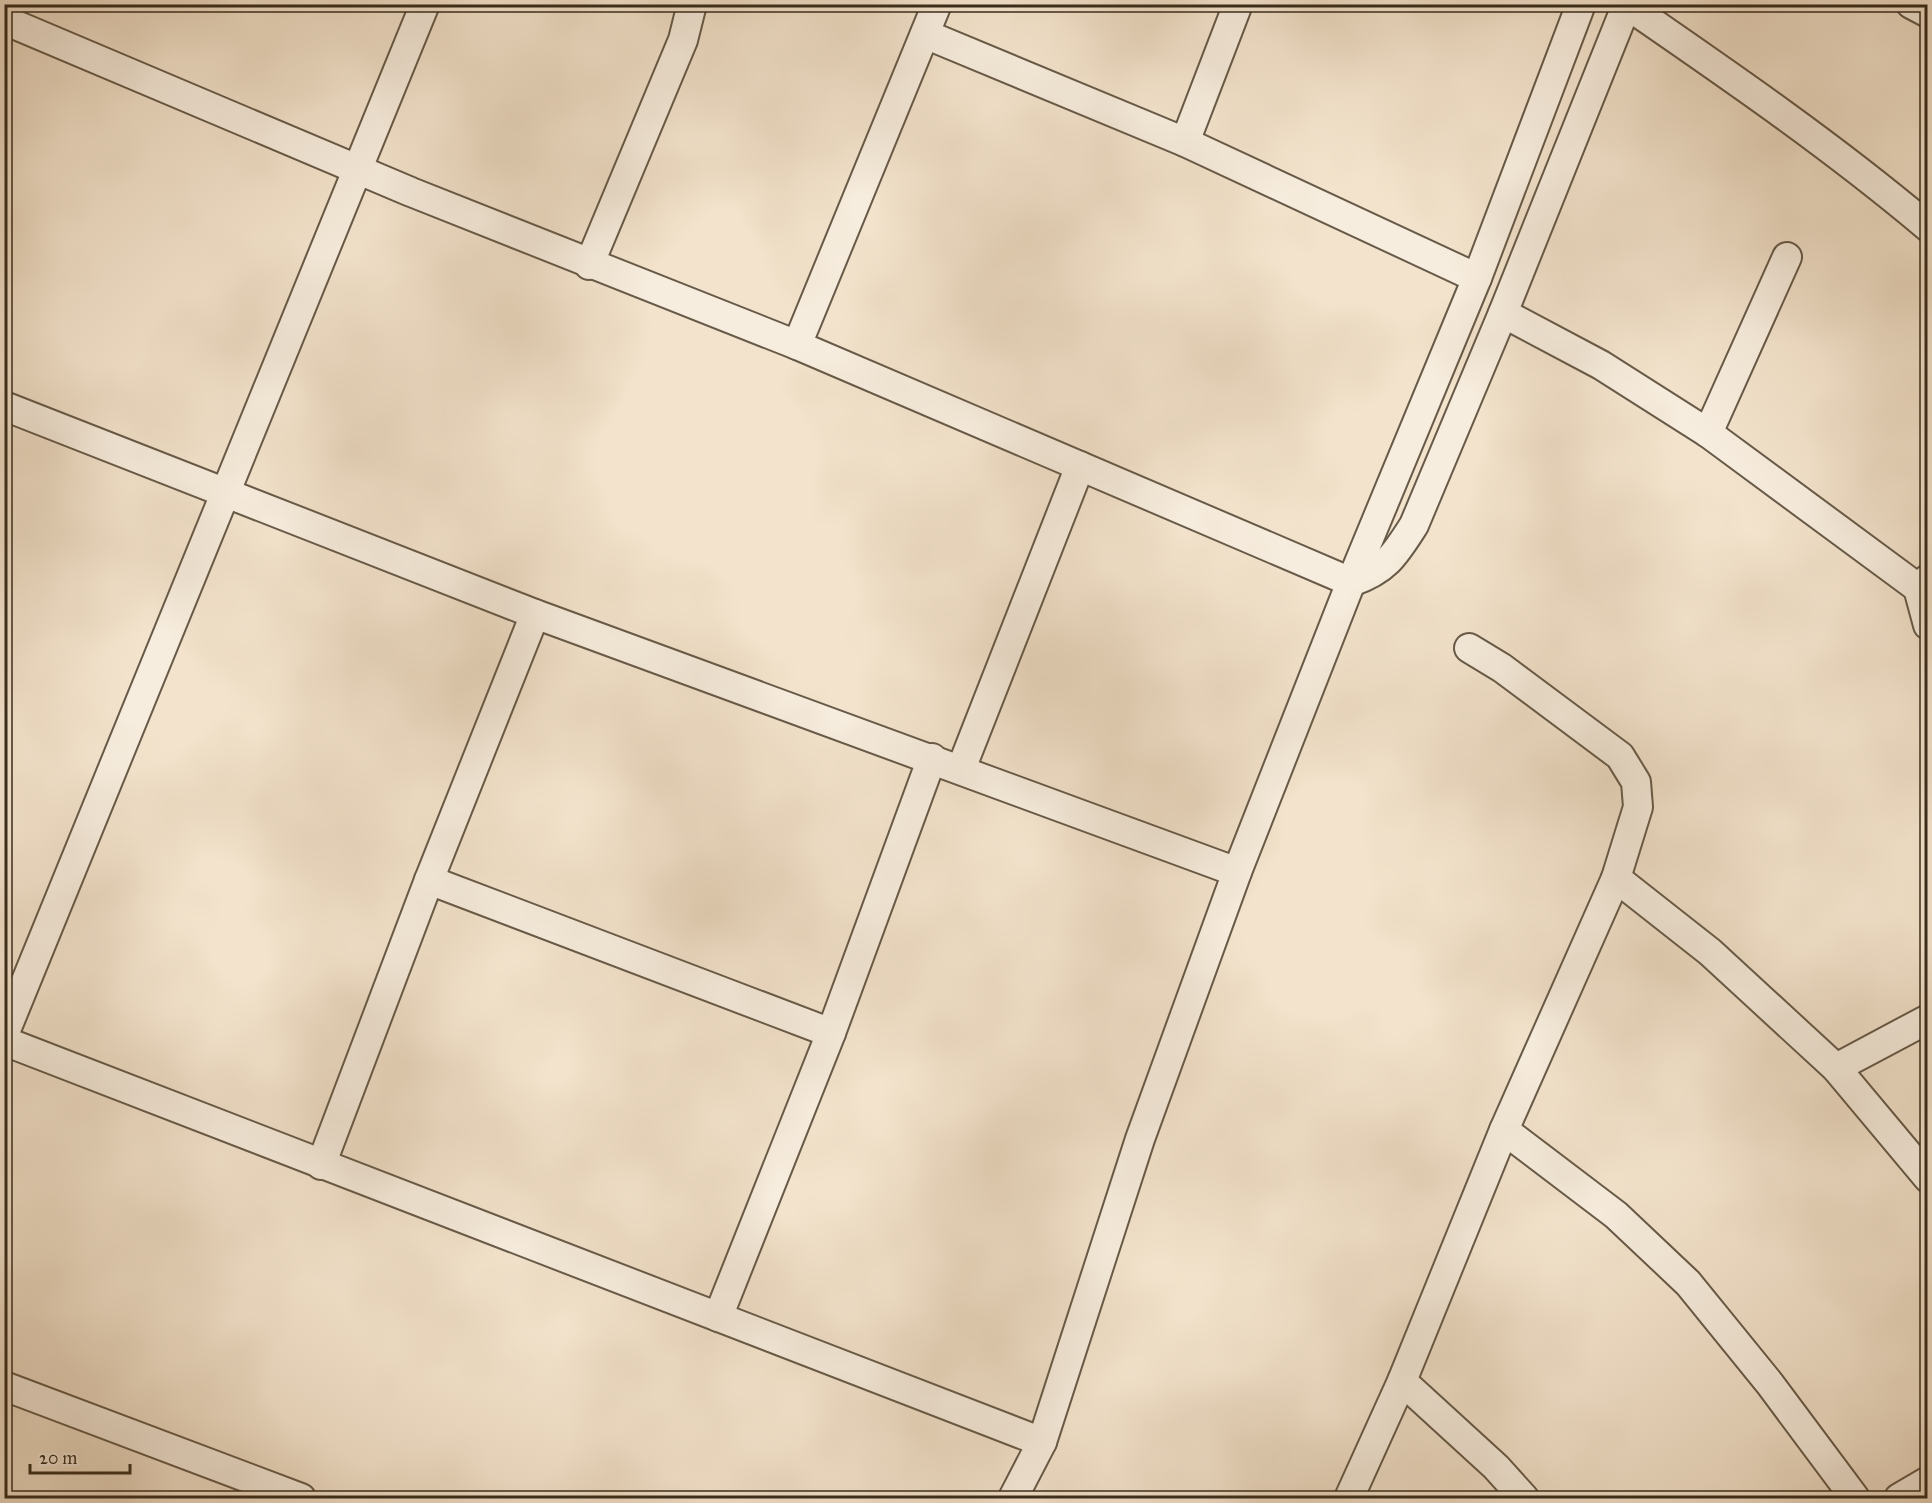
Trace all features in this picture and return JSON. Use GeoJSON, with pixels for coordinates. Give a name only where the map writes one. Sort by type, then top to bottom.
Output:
{"type":"FeatureCollection","features":[{"type":"Feature","properties":{"kind":"street"},"geometry":{"type":"LineString","coordinates":[[4,1035],[424,4]]}},
{"type":"Feature","properties":{"kind":"street"},"geometry":{"type":"LineString","coordinates":[[589,265],[679,50],[692,4]]}},
{"type":"Feature","properties":{"kind":"street"},"geometry":{"type":"LineString","coordinates":[[797,345],[937,4]]}},
{"type":"Feature","properties":{"kind":"street"},"geometry":{"type":"LineString","coordinates":[[1185,142],[1238,4]]}},
{"type":"Feature","properties":{"kind":"street"},"geometry":{"type":"LineString","coordinates":[[1016,1497],[1042,1442],[1140,1139],[1237,872],[1351,582],[1477,278],[1581,4]]}},
{"type":"Feature","properties":{"kind":"street"},"geometry":{"type":"LineString","coordinates":[[1911,4],[1928,13]]}},
{"type":"Feature","properties":{"kind":"street"},"geometry":{"type":"LineString","coordinates":[[4,20],[589,265],[797,345],[1351,582],[1373,575],[1395,554],[1414,525],[1503,313],[1627,5],[1858,169],[1928,227]]}},
{"type":"Feature","properties":{"kind":"street"},"geometry":{"type":"LineString","coordinates":[[925,33],[1185,142],[1477,278]]}},
{"type":"Feature","properties":{"kind":"street"},"geometry":{"type":"LineString","coordinates":[[1708,433],[1787,257]]}},
{"type":"Feature","properties":{"kind":"street"},"geometry":{"type":"LineString","coordinates":[[1503,313],[1601,365],[1708,433],[1923,583],[1928,625]]}},
{"type":"Feature","properties":{"kind":"street"},"geometry":{"type":"LineString","coordinates":[[4,406],[223,494],[535,614],[1237,872]]}},
{"type":"Feature","properties":{"kind":"street"},"geometry":{"type":"LineString","coordinates":[[961,769],[1080,466]]}},
{"type":"Feature","properties":{"kind":"street"},"geometry":{"type":"LineString","coordinates":[[321,1165],[429,880],[535,614]]}},
{"type":"Feature","properties":{"kind":"street"},"geometry":{"type":"LineString","coordinates":[[1349,1498],[1402,1381],[1504,1130],[1616,878],[1638,807],[1636,782],[1620,756],[1502,668],[1469,648]]}},
{"type":"Feature","properties":{"kind":"street"},"geometry":{"type":"LineString","coordinates":[[718,1317],[831,1033],[932,758]]}},
{"type":"Feature","properties":{"kind":"street"},"geometry":{"type":"LineString","coordinates":[[1616,878],[1710,952],[1836,1068],[1928,1178]]}},
{"type":"Feature","properties":{"kind":"street"},"geometry":{"type":"LineString","coordinates":[[429,880],[831,1033]]}},
{"type":"Feature","properties":{"kind":"street"},"geometry":{"type":"LineString","coordinates":[[1836,1068],[1928,1019]]}},
{"type":"Feature","properties":{"kind":"street"},"geometry":{"type":"LineString","coordinates":[[4,1041],[1042,1442]]}},
{"type":"Feature","properties":{"kind":"street"},"geometry":{"type":"LineString","coordinates":[[1504,1130],[1616,1215],[1689,1283],[1770,1384],[1855,1498]]}},
{"type":"Feature","properties":{"kind":"street"},"geometry":{"type":"LineString","coordinates":[[1402,1381],[1496,1467],[1524,1498]]}},
{"type":"Feature","properties":{"kind":"street"},"geometry":{"type":"LineString","coordinates":[[4,1386],[301,1498]]}},
{"type":"Feature","properties":{"kind":"street"},"geometry":{"type":"LineString","coordinates":[[1899,1498],[1928,1481]]}}]}
